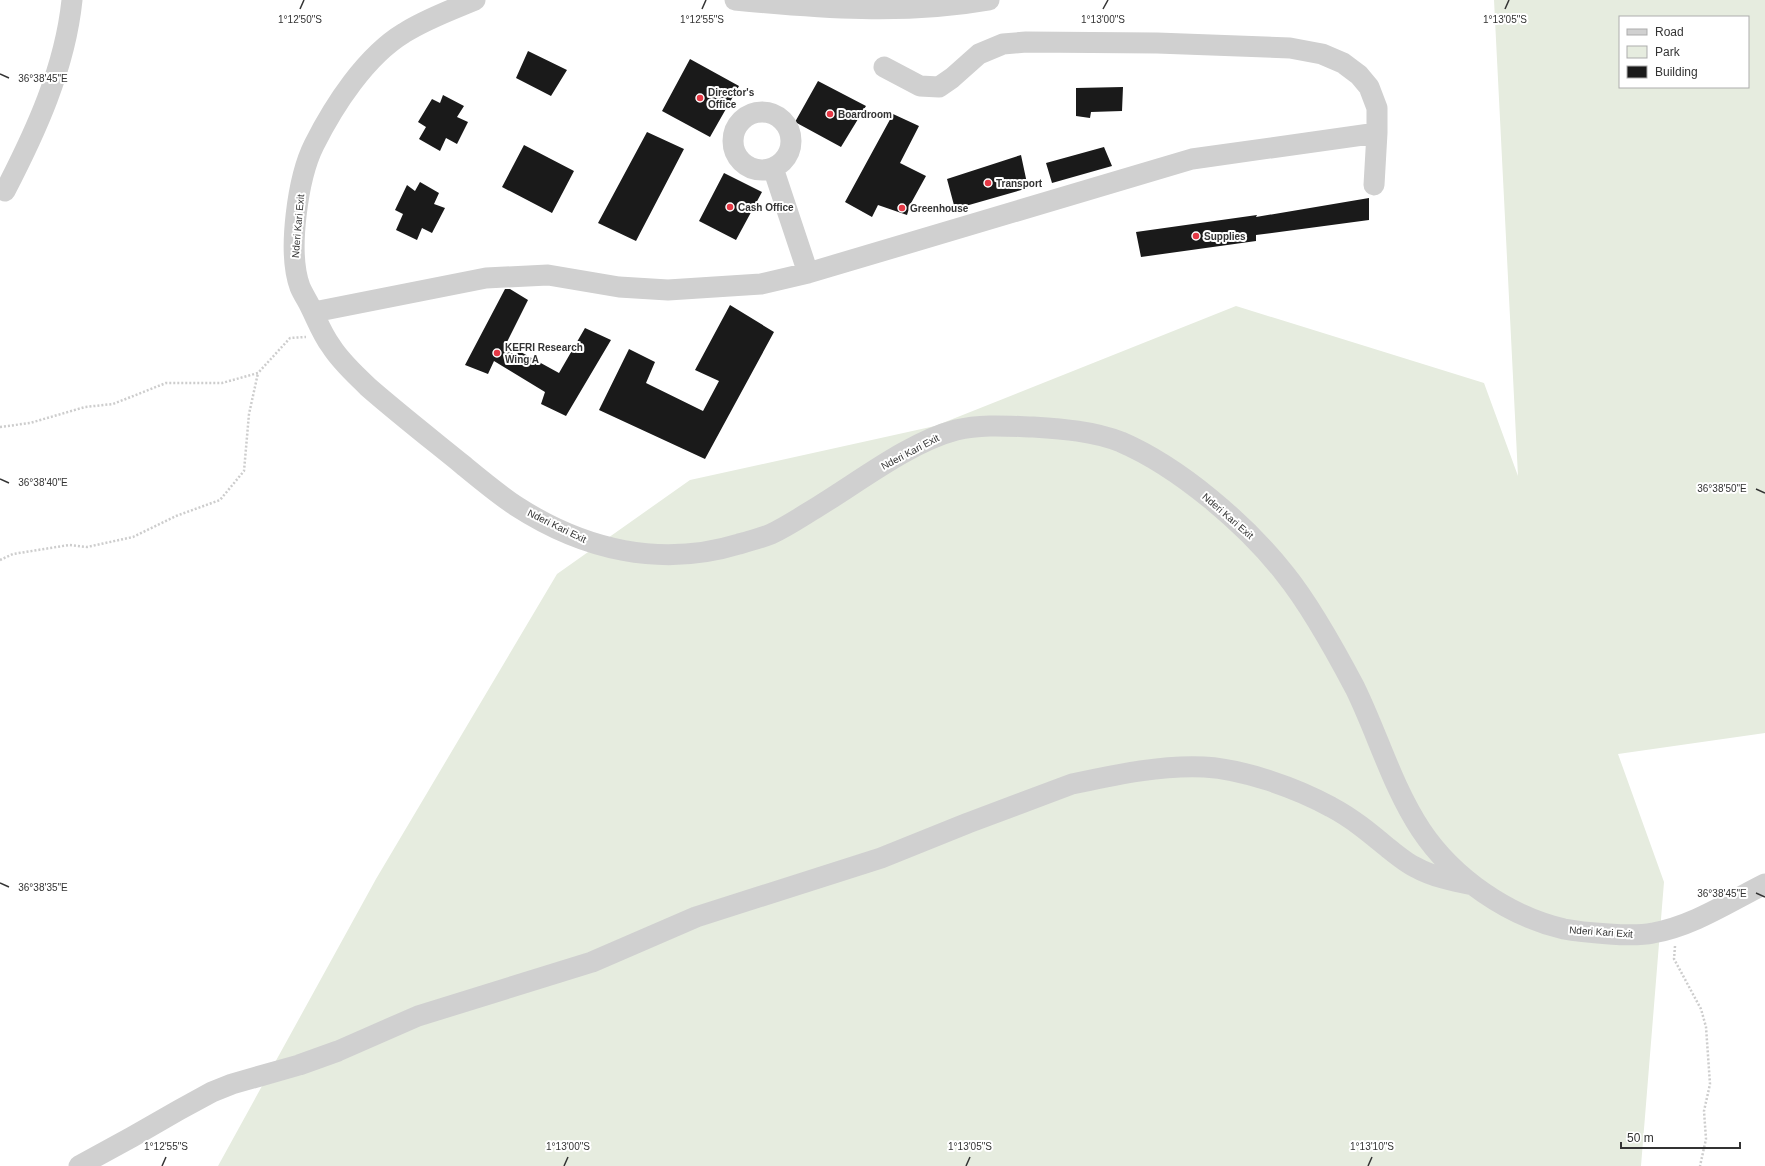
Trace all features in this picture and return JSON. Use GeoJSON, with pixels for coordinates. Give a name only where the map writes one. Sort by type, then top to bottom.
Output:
{"type":"FeatureCollection","features":[{"type":"Feature","properties":{"kind":"street"},"geometry":{"type":"LineString","coordinates":[[5,191],[31,140],[58,72],[70,22],[72,0]]}},
{"type":"Feature","properties":{"kind":"street","name":"Nderi Kari Exit"},"geometry":{"type":"LineString","coordinates":[[475,0],[442,13],[403,33],[386,46],[343,96],[310,154],[300,193],[295,232],[294,261],[300,287],[314,312],[324,336],[334,352],[350,370],[384,402],[515,505],[551,525],[581,539],[608,548],[646,554],[680,556],[715,551],[771,534],[821,505],[884,465],[925,442],[952,431],[995,425],[1074,430],[1107,437],[1140,451],[1182,477],[1217,505],[1251,536],[1286,575],[1314,618],[1356,691],[1404,802],[1424,835],[1446,860],[1473,885],[1500,903],[1527,917],[1570,931],[1624,935],[1652,933],[1690,923],[1765,884]]}},
{"type":"Feature","properties":{"kind":"street"},"geometry":{"type":"LineString","coordinates":[[735,0],[857,8],[903,9],[941,7],[989,0]]}},
{"type":"Feature","properties":{"kind":"street"},"geometry":{"type":"LineString","coordinates":[[884,67],[920,86],[939,86],[952,78],[979,54],[1003,44],[1026,42],[1134,43],[1290,48],[1322,54],[1343,62],[1359,75],[1369,87],[1377,108],[1378,133],[1374,185]]}},
{"type":"Feature","properties":{"kind":"street"},"geometry":{"type":"LineString","coordinates":[[314,312],[486,278],[548,275],[626,287],[668,290],[761,284],[808,273],[1192,159],[1378,133]]}},
{"type":"Feature","properties":{"kind":"street"},"geometry":{"type":"LineString","coordinates":[[773,168],[808,273]]}},
{"type":"Feature","properties":{"kind":"street"},"geometry":{"type":"LineString","coordinates":[[79,1166],[212,1092],[232,1084],[338,1051],[418,1016],[592,962],[696,917],[881,858],[968,823],[1072,784],[1165,768],[1206,767],[1243,773],[1286,787],[1331,806],[1358,824],[1414,867],[1439,877],[1473,885]]}},
{"type":"Feature","properties":{"kind":"path"},"geometry":{"type":"LineString","coordinates":[[0,560],[13,554],[69,545],[87,547],[133,537],[176,516],[220,500],[244,471],[249,414],[258,373],[290,338],[324,336]]}},
{"type":"Feature","properties":{"kind":"path"},"geometry":{"type":"LineString","coordinates":[[0,428],[30,422],[85,407],[113,404],[166,383],[222,383],[258,373]]}},
{"type":"Feature","properties":{"kind":"path"},"geometry":{"type":"LineString","coordinates":[[1690,923],[1675,945],[1674,960],[1701,1008],[1706,1026],[1710,1084],[1704,1111],[1706,1139],[1700,1166]]}},
{"type":"Feature","properties":{"kind":"green space"},"geometry":{"type":"Polygon","coordinates":[[[1494,0],[1765,0],[1765,733],[1618,754],[1664,882],[1641,1166],[218,1166],[376,879],[557,574],[690,480],[935,426],[1236,306],[1484,383],[1518,476],[1494,0]]]}},
{"type":"Feature","properties":{"kind":"building"},"geometry":{"type":"Polygon","coordinates":[[[528,51],[567,70],[551,96],[516,78],[528,51]]]}},
{"type":"Feature","properties":{"kind":"building","name":"Director's Office"},"geometry":{"type":"Polygon","coordinates":[[[690,59],[739,86],[710,137],[662,111],[690,59]]]}},
{"type":"Feature","properties":{"kind":"building","name":"Boardroom"},"geometry":{"type":"Polygon","coordinates":[[[818,81],[866,106],[841,147],[795,122],[818,81]]]}},
{"type":"Feature","properties":{"kind":"building"},"geometry":{"type":"Polygon","coordinates":[[[1123,87],[1122,111],[1091,112],[1090,118],[1076,116],[1076,88],[1123,87]]]}},
{"type":"Feature","properties":{"kind":"building"},"geometry":{"type":"Polygon","coordinates":[[[443,95],[464,106],[457,117],[468,122],[457,144],[446,138],[440,151],[419,139],[426,127],[418,122],[432,99],[440,103],[443,95]]]}},
{"type":"Feature","properties":{"kind":"building"},"geometry":{"type":"Polygon","coordinates":[[[893,114],[919,126],[900,163],[926,176],[910,205],[907,215],[878,205],[872,217],[845,202],[893,114]]]}},
{"type":"Feature","properties":{"kind":"building"},"geometry":{"type":"Polygon","coordinates":[[[647,132],[684,149],[636,241],[598,223],[647,132]]]}},
{"type":"Feature","properties":{"kind":"building"},"geometry":{"type":"Polygon","coordinates":[[[524,145],[574,171],[552,213],[502,187],[524,145]]]}},
{"type":"Feature","properties":{"kind":"building"},"geometry":{"type":"Polygon","coordinates":[[[1104,147],[1112,166],[1052,183],[1046,163],[1104,147]]]}},
{"type":"Feature","properties":{"kind":"building","name":"Transport"},"geometry":{"type":"Polygon","coordinates":[[[1021,155],[1028,188],[955,209],[947,179],[1021,155]]]}},
{"type":"Feature","properties":{"kind":"building","name":"Cash Office"},"geometry":{"type":"Polygon","coordinates":[[[724,173],[762,192],[736,240],[699,221],[724,173]]]}},
{"type":"Feature","properties":{"kind":"building"},"geometry":{"type":"Polygon","coordinates":[[[420,182],[439,193],[434,204],[445,208],[432,233],[422,228],[417,240],[396,230],[403,214],[395,210],[407,185],[415,191],[420,182]]]}},
{"type":"Feature","properties":{"kind":"building"},"geometry":{"type":"Polygon","coordinates":[[[1369,198],[1369,220],[1256,235],[1256,241],[1141,257],[1136,232],[1257,215],[1256,217],[1369,198]]]}},
{"type":"Feature","properties":{"kind":"building","name":"KEFRI Research Wing A"},"geometry":{"type":"Polygon","coordinates":[[[505,289],[510,289],[528,300],[506,344],[559,373],[585,328],[611,340],[566,416],[541,404],[545,392],[494,361],[488,374],[465,365],[505,289]]]}},
{"type":"Feature","properties":{"kind":"building"},"geometry":{"type":"Polygon","coordinates":[[[730,305],[774,332],[705,459],[599,410],[629,349],[655,362],[646,383],[703,411],[719,381],[695,370],[730,305]]]}},
{"type":"Feature","properties":{"kind":"place","name":"Director's Office"},"geometry":{"type":"Point","coordinates":[700,98]}},
{"type":"Feature","properties":{"kind":"place","name":"Boardroom"},"geometry":{"type":"Point","coordinates":[830,114]}},
{"type":"Feature","properties":{"kind":"place","name":"Transport"},"geometry":{"type":"Point","coordinates":[988,183]}},
{"type":"Feature","properties":{"kind":"place","name":"Cash Office"},"geometry":{"type":"Point","coordinates":[730,207]}},
{"type":"Feature","properties":{"kind":"place","name":"Greenhouse"},"geometry":{"type":"Point","coordinates":[902,208]}},
{"type":"Feature","properties":{"kind":"place","name":"Supplies"},"geometry":{"type":"Point","coordinates":[1196,236]}},
{"type":"Feature","properties":{"kind":"place","name":"KEFRI Research Wing A"},"geometry":{"type":"Point","coordinates":[497,353]}}]}
